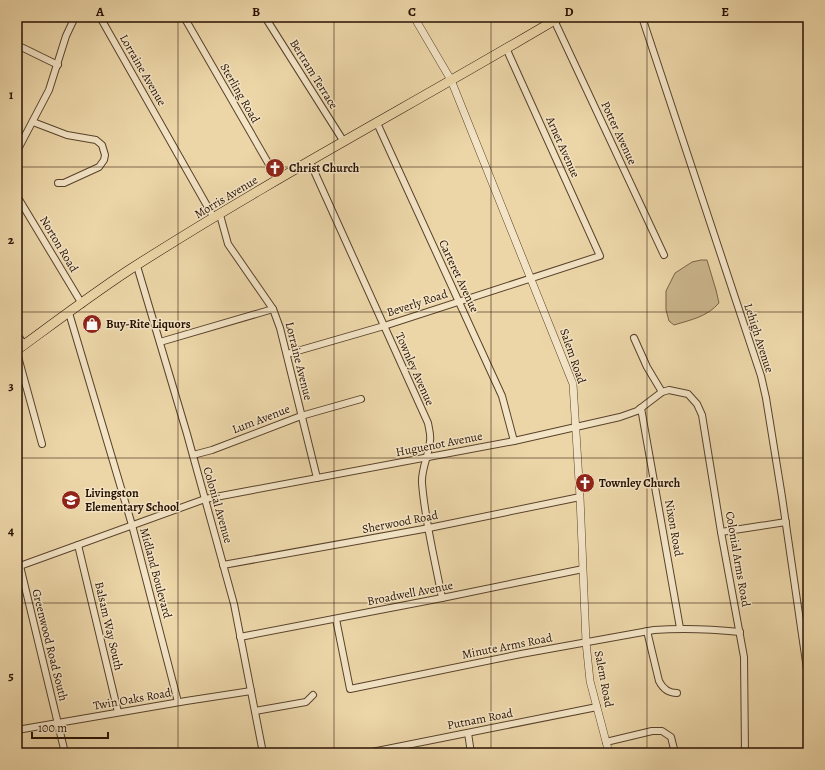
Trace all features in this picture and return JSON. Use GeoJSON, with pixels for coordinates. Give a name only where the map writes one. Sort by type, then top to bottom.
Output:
{"type":"FeatureCollection","features":[{"type":"Feature","properties":{"kind":"main road","name":"Morris Avenue"},"geometry":{"type":"LineString","coordinates":[[19,349],[137,266],[217,216],[557,19]]}},
{"type":"Feature","properties":{"kind":"street"},"geometry":{"type":"LineString","coordinates":[[17,152],[34,122],[49,90],[66,36],[75,17]]}},
{"type":"Feature","properties":{"kind":"street","name":"Lorraine Avenue"},"geometry":{"type":"LineString","coordinates":[[100,17],[217,216],[228,244],[273,309],[287,354],[317,478]]}},
{"type":"Feature","properties":{"kind":"street","name":"Sterling Road"},"geometry":{"type":"LineString","coordinates":[[184,17],[278,180]]}},
{"type":"Feature","properties":{"kind":"street","name":"Bertram Terrace"},"geometry":{"type":"LineString","coordinates":[[265,17],[344,142]]}},
{"type":"Feature","properties":{"kind":"street","name":"Salem Road"},"geometry":{"type":"LineString","coordinates":[[414,17],[451,80],[573,384],[580,497],[586,642],[590,681],[609,753]]}},
{"type":"Feature","properties":{"kind":"street","name":"Lehigh Avenue"},"geometry":{"type":"LineString","coordinates":[[642,17],[761,376],[766,398],[786,522],[808,676]]}},
{"type":"Feature","properties":{"kind":"street","name":"Potter Avenue"},"geometry":{"type":"LineString","coordinates":[[557,19],[664,255]]}},
{"type":"Feature","properties":{"kind":"street"},"geometry":{"type":"LineString","coordinates":[[17,45],[58,65]]}},
{"type":"Feature","properties":{"kind":"street","name":"Arnet Avenue"},"geometry":{"type":"LineString","coordinates":[[506,48],[600,256]]}},
{"type":"Feature","properties":{"kind":"street"},"geometry":{"type":"LineString","coordinates":[[34,122],[67,135],[96,140],[102,145],[104,150],[104,160],[97,168],[64,183],[58,183]]}},
{"type":"Feature","properties":{"kind":"street","name":"Carteret Avenue"},"geometry":{"type":"LineString","coordinates":[[377,123],[502,396],[514,440]]}},
{"type":"Feature","properties":{"kind":"street","name":"Townley Avenue"},"geometry":{"type":"LineString","coordinates":[[310,162],[428,423],[430,442],[422,473],[422,482],[442,598]]}},
{"type":"Feature","properties":{"kind":"street","name":"Norton Road"},"geometry":{"type":"LineString","coordinates":[[17,196],[82,304]]}},
{"type":"Feature","properties":{"kind":"street","name":"Beverly Road"},"geometry":{"type":"LineString","coordinates":[[287,354],[384,326],[600,256]]}},
{"type":"Feature","properties":{"kind":"street","name":"Colonial Avenue"},"geometry":{"type":"LineString","coordinates":[[137,266],[193,455],[234,604],[263,753]]}},
{"type":"Feature","properties":{"kind":"street"},"geometry":{"type":"LineString","coordinates":[[160,342],[273,309]]}},
{"type":"Feature","properties":{"kind":"street","name":"Midland Boulevard"},"geometry":{"type":"LineString","coordinates":[[69,313],[132,525],[178,702]]}},
{"type":"Feature","properties":{"kind":"street"},"geometry":{"type":"LineString","coordinates":[[17,334],[19,349],[42,444]]}},
{"type":"Feature","properties":{"kind":"street"},"geometry":{"type":"LineString","coordinates":[[634,338],[647,367],[662,392]]}},
{"type":"Feature","properties":{"kind":"street","name":"Huguenot Avenue"},"geometry":{"type":"LineString","coordinates":[[18,566],[205,499],[514,440],[620,417],[642,408],[662,392],[670,390]]}},
{"type":"Feature","properties":{"kind":"street","name":"Colonial Arms Road"},"geometry":{"type":"LineString","coordinates":[[670,390],[688,394],[701,410],[721,532],[744,657],[745,753]]}},
{"type":"Feature","properties":{"kind":"street","name":"Lum Avenue"},"geometry":{"type":"LineString","coordinates":[[193,455],[212,450],[301,416],[361,399]]}},
{"type":"Feature","properties":{"kind":"street","name":"Nixon Road"},"geometry":{"type":"LineString","coordinates":[[642,408],[680,628]]}},
{"type":"Feature","properties":{"kind":"street","name":"Sherwood Road"},"geometry":{"type":"LineString","coordinates":[[223,565],[429,528],[580,497]]}},
{"type":"Feature","properties":{"kind":"street"},"geometry":{"type":"LineString","coordinates":[[721,532],[786,522]]}},
{"type":"Feature","properties":{"kind":"street","name":"Balsam Way South"},"geometry":{"type":"LineString","coordinates":[[78,545],[118,712]]}},
{"type":"Feature","properties":{"kind":"street","name":"Greenwood Road South"},"geometry":{"type":"LineString","coordinates":[[18,566],[65,753]]}},
{"type":"Feature","properties":{"kind":"street","name":"Broadwell Avenue"},"geometry":{"type":"LineString","coordinates":[[240,637],[583,569]]}},
{"type":"Feature","properties":{"kind":"street","name":"Minute Arms Road"},"geometry":{"type":"LineString","coordinates":[[336,619],[350,689],[646,631],[702,628],[740,632]]}},
{"type":"Feature","properties":{"kind":"street"},"geometry":{"type":"LineString","coordinates":[[646,631],[659,681],[662,687],[673,693],[678,693]]}},
{"type":"Feature","properties":{"kind":"street","name":"Twin Oaks Road"},"geometry":{"type":"LineString","coordinates":[[17,730],[251,691]]}},
{"type":"Feature","properties":{"kind":"street"},"geometry":{"type":"LineString","coordinates":[[255,711],[306,702],[313,695]]}},
{"type":"Feature","properties":{"kind":"street","name":"Putnam Road"},"geometry":{"type":"LineString","coordinates":[[367,753],[597,707]]}},
{"type":"Feature","properties":{"kind":"street"},"geometry":{"type":"LineString","coordinates":[[606,742],[652,731],[662,731],[671,737],[675,753]]}},
{"type":"Feature","properties":{"kind":"street"},"geometry":{"type":"LineString","coordinates":[[468,733],[471,753]]}},
{"type":"Feature","properties":{"kind":"shaded area"},"geometry":{"type":"Polygon","coordinates":[[[707,260],[719,303],[704,315],[674,325],[669,321],[666,310],[666,291],[675,273],[692,262],[707,260]]]}},
{"type":"Feature","properties":{"kind":"place","name":"Christ Church"},"geometry":{"type":"Point","coordinates":[275,168]}},
{"type":"Feature","properties":{"kind":"place","name":"Buy-Rite Liquors"},"geometry":{"type":"Point","coordinates":[92,324]}},
{"type":"Feature","properties":{"kind":"place","name":"Townley Church"},"geometry":{"type":"Point","coordinates":[585,483]}},
{"type":"Feature","properties":{"kind":"place","name":"Livingston Elementary School"},"geometry":{"type":"Point","coordinates":[71,500]}}]}
